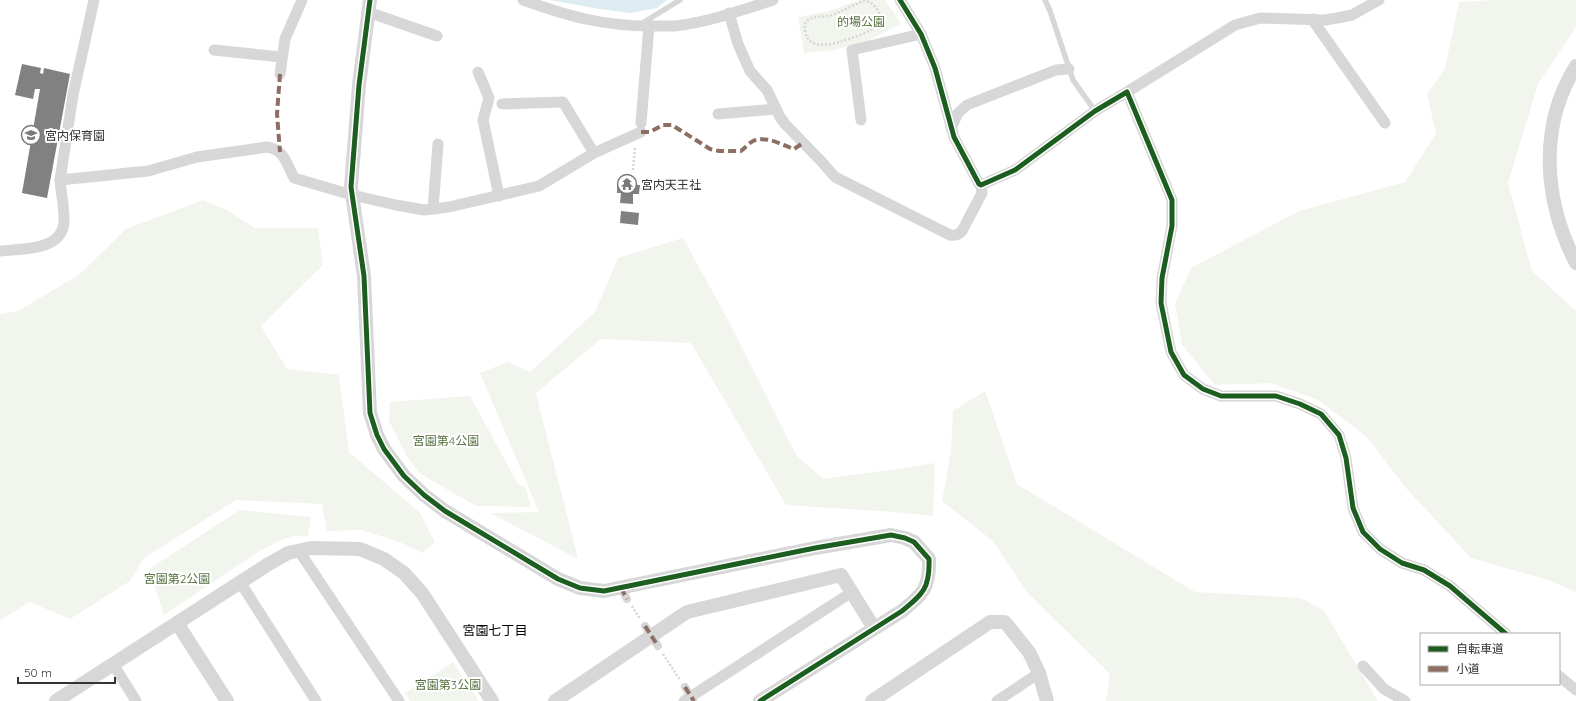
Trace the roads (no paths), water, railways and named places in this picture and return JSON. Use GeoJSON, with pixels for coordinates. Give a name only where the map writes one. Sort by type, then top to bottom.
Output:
{"type":"FeatureCollection","features":[{"type":"Feature","properties":{"kind":"street"},"geometry":{"type":"LineString","coordinates":[[0,251],[46,245],[59,235],[63,227],[64,219],[60,180],[73,95],[94,0]]}},
{"type":"Feature","properties":{"kind":"street"},"geometry":{"type":"LineString","coordinates":[[280,74],[284,39],[302,0]]}},
{"type":"Feature","properties":{"kind":"street"},"geometry":{"type":"LineString","coordinates":[[523,0],[561,14],[603,23],[644,26],[675,26],[706,20],[773,0]]}},
{"type":"Feature","properties":{"kind":"street"},"geometry":{"type":"LineString","coordinates":[[729,14],[738,44],[750,71],[768,90],[776,109],[788,127],[834,176],[954,236],[962,231],[982,193],[981,185],[978,182],[951,128],[935,68],[921,34],[900,0]]}},
{"type":"Feature","properties":{"kind":"street"},"geometry":{"type":"LineString","coordinates":[[981,185],[1015,170],[1095,111],[1235,25],[1247,20],[1260,18],[1325,20],[1349,16],[1379,0]]}},
{"type":"Feature","properties":{"kind":"street"},"geometry":{"type":"LineString","coordinates":[[436,36],[369,6],[359,85],[351,186],[364,276],[370,413],[384,449],[415,487],[445,511],[558,579],[580,588],[624,594],[815,548],[891,535],[905,538],[914,542],[929,559],[930,572],[927,585],[919,597],[902,611],[760,701]]}},
{"type":"Feature","properties":{"kind":"street"},"geometry":{"type":"LineString","coordinates":[[1312,19],[1385,123]]}},
{"type":"Feature","properties":{"kind":"street"},"geometry":{"type":"LineString","coordinates":[[60,180],[148,171],[198,157],[267,147],[275,148],[280,152],[294,178],[352,195],[403,207],[424,210],[433,209],[499,196],[539,186],[594,153],[641,128],[644,26]]}},
{"type":"Feature","properties":{"kind":"street"},"geometry":{"type":"LineString","coordinates":[[861,120],[852,50],[921,34]]}},
{"type":"Feature","properties":{"kind":"street"},"geometry":{"type":"LineString","coordinates":[[214,50],[281,58]]}},
{"type":"Feature","properties":{"kind":"street"},"geometry":{"type":"LineString","coordinates":[[1576,66],[1559,100],[1553,122],[1550,171],[1552,197],[1558,220],[1566,244],[1576,263]]}},
{"type":"Feature","properties":{"kind":"street"},"geometry":{"type":"LineString","coordinates":[[951,128],[958,113],[967,105],[1056,70],[1069,69]]}},
{"type":"Feature","properties":{"kind":"street"},"geometry":{"type":"LineString","coordinates":[[478,72],[489,98],[483,120],[499,196]]}},
{"type":"Feature","properties":{"kind":"street"},"geometry":{"type":"LineString","coordinates":[[1127,92],[1172,200],[1172,226],[1162,278],[1161,303],[1171,352],[1184,375],[1203,389],[1221,396],[1276,396],[1300,404],[1321,414],[1339,435],[1346,458],[1353,508],[1363,532],[1380,549],[1402,563],[1424,570],[1450,586],[1505,633]]}},
{"type":"Feature","properties":{"kind":"street"},"geometry":{"type":"LineString","coordinates":[[502,104],[563,102],[594,153]]}},
{"type":"Feature","properties":{"kind":"street"},"geometry":{"type":"LineString","coordinates":[[718,114],[776,109]]}},
{"type":"Feature","properties":{"kind":"street"},"geometry":{"type":"LineString","coordinates":[[433,209],[438,144]]}},
{"type":"Feature","properties":{"kind":"street"},"geometry":{"type":"LineString","coordinates":[[56,701],[240,582],[288,554],[311,548],[360,549],[384,559],[404,573],[422,593],[492,701]]}},
{"type":"Feature","properties":{"kind":"street"},"geometry":{"type":"LineString","coordinates":[[299,551],[399,701]]}},
{"type":"Feature","properties":{"kind":"street"},"geometry":{"type":"LineString","coordinates":[[555,701],[687,612],[842,575],[874,628]]}},
{"type":"Feature","properties":{"kind":"street"},"geometry":{"type":"LineString","coordinates":[[240,582],[316,701]]}},
{"type":"Feature","properties":{"kind":"street"},"geometry":{"type":"LineString","coordinates":[[688,697],[852,592]]}},
{"type":"Feature","properties":{"kind":"street"},"geometry":{"type":"LineString","coordinates":[[872,701],[990,622],[1005,622],[1029,652],[1039,673],[1047,701]]}},
{"type":"Feature","properties":{"kind":"street"},"geometry":{"type":"LineString","coordinates":[[177,623],[227,701]]}},
{"type":"Feature","properties":{"kind":"street"},"geometry":{"type":"LineString","coordinates":[[113,664],[136,701]]}},
{"type":"Feature","properties":{"kind":"street"},"geometry":{"type":"LineString","coordinates":[[1363,666],[1384,689],[1405,701]]}},
{"type":"Feature","properties":{"kind":"street"},"geometry":{"type":"LineString","coordinates":[[996,701],[1039,673]]}},
{"type":"Feature","properties":{"kind":"street"},"geometry":{"type":"LineString","coordinates":[[1560,677],[1576,690]]}},
{"type":"Feature","properties":{"kind":"lane"},"geometry":{"type":"LineString","coordinates":[[644,26],[680,0]]}},
{"type":"Feature","properties":{"kind":"lane"},"geometry":{"type":"LineString","coordinates":[[1045,0],[1050,11],[1072,80],[1095,111]]}},
{"type":"Feature","properties":{"kind":"place","name":"宮内保育園"},"geometry":{"type":"Point","coordinates":[31,135]}},
{"type":"Feature","properties":{"kind":"place","name":"宮内天王社"},"geometry":{"type":"Point","coordinates":[627,184]}},
{"type":"Feature","properties":{"kind":"district","name":"宮園七丁目"},"geometry":{"type":"Point","coordinates":[495,630]}},
{"type":"Feature","properties":{"kind":"park label","name":"的場公園"},"geometry":{"type":"Point","coordinates":[861,21]}},
{"type":"Feature","properties":{"kind":"park label","name":"宮園第4公園"},"geometry":{"type":"Point","coordinates":[446,440]}},
{"type":"Feature","properties":{"kind":"park label","name":"宮園第2公園"},"geometry":{"type":"Point","coordinates":[177,578]}},
{"type":"Feature","properties":{"kind":"park label","name":"宮園第3公園"},"geometry":{"type":"Point","coordinates":[448,684]}}]}
